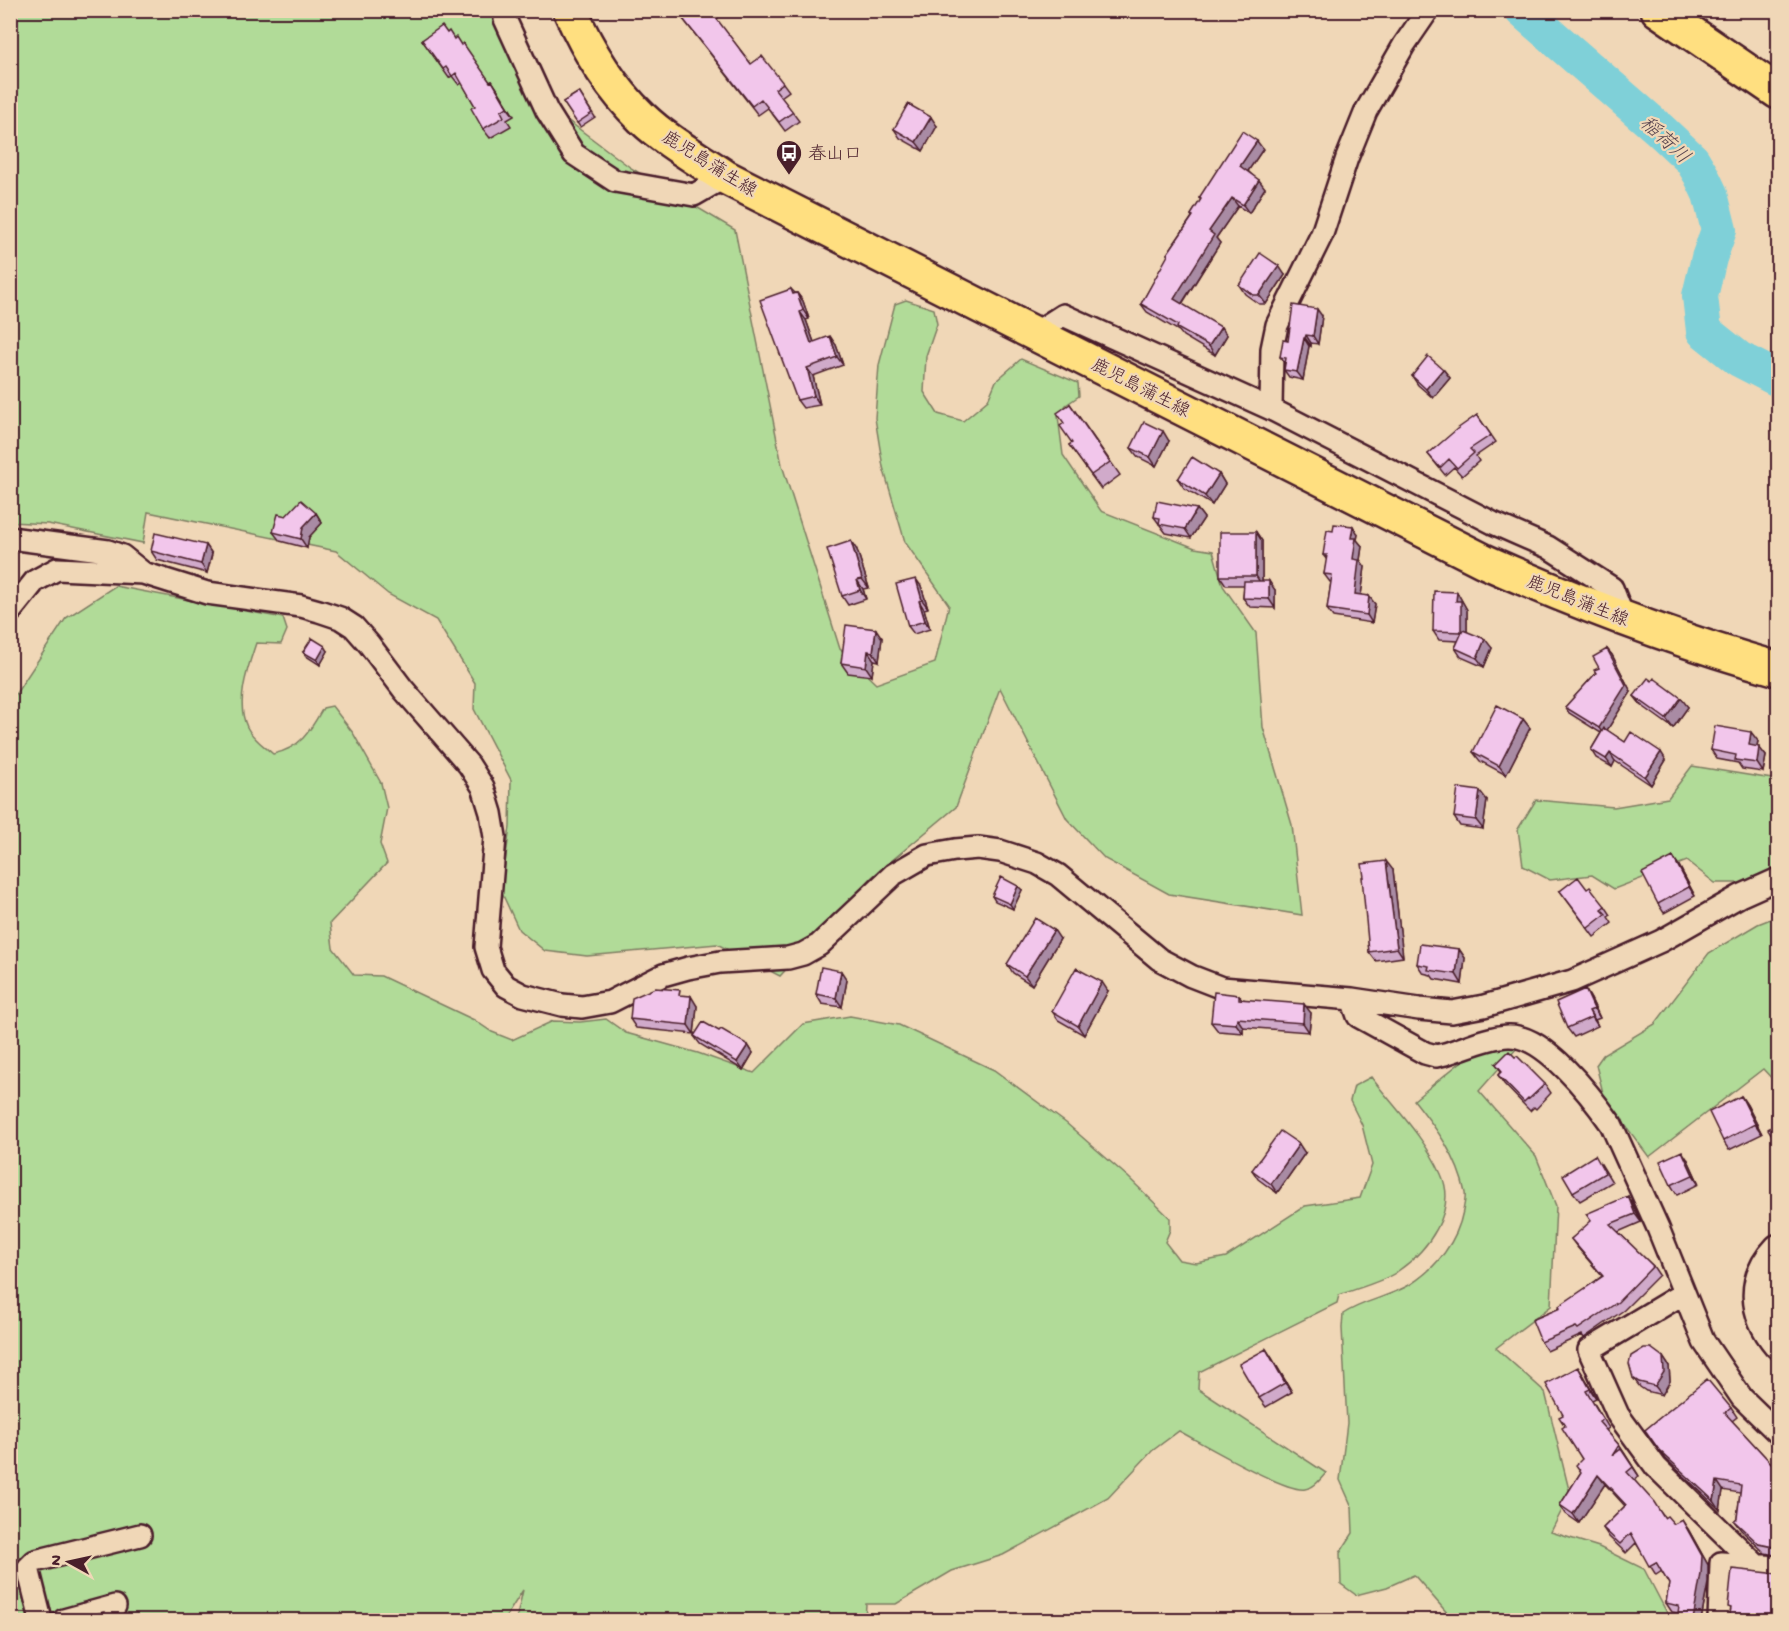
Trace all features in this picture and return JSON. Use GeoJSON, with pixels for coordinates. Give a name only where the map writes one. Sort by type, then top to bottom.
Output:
{"type":"FeatureCollection","features":[{"type":"Feature","properties":{"kind":"main road","name":"鹿児島蒲生線"},"geometry":{"type":"LineString","coordinates":[[570,10],[582,36],[616,89],[643,118],[674,143],[725,177],[1486,562],[1562,596],[1624,619],[1717,652],[1779,669]]}},
{"type":"Feature","properties":{"kind":"main road"},"geometry":{"type":"LineString","coordinates":[[1658,10],[1779,92]]}},
{"type":"Feature","properties":{"kind":"street"},"geometry":{"type":"LineString","coordinates":[[505,10],[506,20],[547,111],[574,154],[615,181],[694,195],[725,177]]}},
{"type":"Feature","properties":{"kind":"street"},"geometry":{"type":"LineString","coordinates":[[1271,409],[1272,349],[1277,325],[1322,234],[1347,158],[1366,111],[1404,45],[1428,10]]}},
{"type":"Feature","properties":{"kind":"street"},"geometry":{"type":"LineString","coordinates":[[1035,333],[1063,315],[1271,409],[1493,523],[1548,547],[1612,588],[1624,619]]}},
{"type":"Feature","properties":{"kind":"street"},"geometry":{"type":"LineString","coordinates":[[10,538],[108,551],[122,556],[143,573]]}},
{"type":"Feature","properties":{"kind":"street"},"geometry":{"type":"LineString","coordinates":[[10,612],[35,581],[57,569],[143,573],[207,593],[301,606],[340,618],[354,627],[403,689],[469,765],[483,787],[495,837],[486,947],[493,970],[506,986],[524,996],[562,1005],[582,1007],[610,1002],[663,975],[688,968],[720,962],[788,958],[803,954],[819,945],[894,874],[927,855],[978,848],[1018,856],[1037,863],[1058,875],[1159,958],[1191,976],[1222,988],[1352,999],[1452,1012],[1484,1006],[1572,981],[1661,941],[1740,896],[1779,879]]}},
{"type":"Feature","properties":{"kind":"street"},"geometry":{"type":"LineString","coordinates":[[1352,999],[1358,1016],[1425,1053],[1436,1056],[1509,1036],[1525,1037],[1543,1048],[1600,1109],[1611,1124],[1658,1228],[1704,1342],[1742,1398],[1779,1433]]}},
{"type":"Feature","properties":{"kind":"street"},"geometry":{"type":"LineString","coordinates":[[1779,1249],[1770,1257],[1761,1272],[1758,1288],[1762,1320],[1779,1344]]}},
{"type":"Feature","properties":{"kind":"street"},"geometry":{"type":"LineString","coordinates":[[1684,1293],[1589,1350],[1618,1415],[1656,1467],[1756,1565]]}},
{"type":"Feature","properties":{"kind":"street"},"geometry":{"type":"LineString","coordinates":[[41,1620],[28,1568],[35,1561],[140,1535]]}},
{"type":"Feature","properties":{"kind":"street"},"geometry":{"type":"LineString","coordinates":[[1719,1620],[1721,1563],[1779,1567]]}},
{"type":"Feature","properties":{"kind":"street"},"geometry":{"type":"LineString","coordinates":[[64,1620],[115,1606]]}},
{"type":"Feature","properties":{"kind":"green space"},"geometry":{"type":"Polygon","coordinates":[[[10,11],[510,11],[558,113],[631,168],[735,230],[782,465],[840,649],[876,684],[935,663],[949,605],[905,542],[883,467],[875,418],[879,365],[895,304],[906,300],[934,309],[937,324],[926,356],[924,392],[938,414],[963,421],[988,400],[996,381],[1021,359],[1078,383],[1079,396],[1066,405],[1058,416],[1063,455],[1101,511],[1195,548],[1213,551],[1223,586],[1256,633],[1263,727],[1292,825],[1302,915],[1169,894],[1105,859],[1067,819],[1000,688],[956,807],[872,877],[780,976],[717,944],[587,956],[545,951],[519,930],[501,891],[510,827],[511,780],[474,709],[475,683],[436,620],[388,594],[336,551],[148,512],[143,543],[48,524],[11,522],[10,11]]]}},
{"type":"Feature","properties":{"kind":"green space"},"geometry":{"type":"Polygon","coordinates":[[[115,586],[283,618],[287,630],[281,644],[256,643],[242,696],[244,717],[249,731],[273,754],[283,751],[291,748],[304,737],[323,708],[332,706],[353,733],[381,783],[387,808],[380,844],[387,863],[330,923],[333,948],[354,975],[381,976],[512,1040],[553,1021],[580,1022],[606,1019],[626,1033],[698,1053],[754,1073],[803,1024],[850,1016],[899,1025],[994,1070],[1066,1123],[1128,1177],[1170,1218],[1170,1230],[1165,1242],[1179,1260],[1196,1263],[1226,1257],[1305,1206],[1360,1198],[1372,1165],[1362,1125],[1350,1101],[1354,1086],[1371,1077],[1427,1148],[1441,1174],[1446,1202],[1437,1229],[1419,1253],[1393,1275],[1339,1295],[1337,1303],[1199,1372],[1198,1389],[1326,1473],[1311,1487],[1295,1488],[1262,1475],[1179,1431],[1152,1451],[1108,1498],[1003,1555],[952,1571],[896,1604],[866,1604],[865,1620],[516,1620],[523,1590],[504,1620],[11,1620],[11,701],[66,618],[115,586]]]}},
{"type":"Feature","properties":{"kind":"green space"},"geometry":{"type":"Polygon","coordinates":[[[1692,766],[1778,780],[1778,867],[1741,883],[1715,883],[1687,861],[1614,889],[1592,875],[1550,880],[1523,866],[1518,829],[1536,800],[1614,807],[1668,798],[1692,766]]]}},
{"type":"Feature","properties":{"kind":"green space"},"geometry":{"type":"Polygon","coordinates":[[[1778,916],[1778,1085],[1763,1069],[1649,1157],[1604,1097],[1596,1065],[1603,1055],[1655,1024],[1709,953],[1758,924],[1778,916]]]}},
{"type":"Feature","properties":{"kind":"green space"},"geometry":{"type":"Polygon","coordinates":[[[1491,1045],[1518,1047],[1479,1091],[1536,1156],[1556,1206],[1551,1306],[1496,1348],[1545,1392],[1570,1494],[1551,1532],[1599,1547],[1644,1569],[1667,1613],[1668,1620],[1450,1620],[1448,1614],[1414,1575],[1387,1587],[1356,1595],[1341,1584],[1340,1553],[1353,1533],[1352,1507],[1340,1480],[1347,1423],[1343,1314],[1411,1284],[1437,1262],[1451,1243],[1465,1202],[1462,1180],[1452,1155],[1414,1100],[1466,1058],[1491,1045]]]}},
{"type":"Feature","properties":{"kind":"building"},"geometry":{"type":"Polygon","coordinates":[[[676,10],[710,10],[751,64],[762,56],[783,83],[775,89],[793,112],[779,122],[761,99],[752,106],[676,10]]]}},
{"type":"Feature","properties":{"kind":"building"},"geometry":{"type":"Polygon","coordinates":[[[442,26],[454,39],[456,37],[461,45],[463,43],[490,82],[492,81],[507,107],[501,111],[504,117],[483,129],[471,108],[475,106],[456,73],[452,76],[446,67],[443,69],[422,40],[442,26]]]}},
{"type":"Feature","properties":{"kind":"building"},"geometry":{"type":"Polygon","coordinates":[[[579,92],[592,113],[577,123],[563,102],[579,92]]]}},
{"type":"Feature","properties":{"kind":"building"},"geometry":{"type":"Polygon","coordinates":[[[908,104],[931,117],[916,142],[894,129],[908,104]]]}},
{"type":"Feature","properties":{"kind":"building"},"geometry":{"type":"Polygon","coordinates":[[[1242,131],[1257,141],[1240,166],[1259,180],[1243,205],[1232,198],[1209,231],[1214,235],[1174,299],[1221,327],[1209,346],[1141,304],[1167,254],[1193,216],[1191,215],[1201,199],[1199,198],[1242,131]]]}},
{"type":"Feature","properties":{"kind":"building"},"geometry":{"type":"Polygon","coordinates":[[[1260,253],[1279,266],[1259,295],[1253,295],[1239,285],[1260,253]]]}},
{"type":"Feature","properties":{"kind":"building"},"geometry":{"type":"Polygon","coordinates":[[[791,289],[793,294],[797,293],[803,310],[800,312],[811,343],[830,336],[837,357],[807,368],[814,396],[797,400],[760,300],[791,289]]]}},
{"type":"Feature","properties":{"kind":"building"},"geometry":{"type":"Polygon","coordinates":[[[1293,305],[1317,309],[1313,336],[1306,335],[1304,338],[1297,372],[1284,370],[1286,358],[1280,357],[1283,340],[1288,341],[1293,305]]]}},
{"type":"Feature","properties":{"kind":"building"},"geometry":{"type":"Polygon","coordinates":[[[1428,356],[1443,369],[1426,389],[1412,376],[1428,356]]]}},
{"type":"Feature","properties":{"kind":"building"},"geometry":{"type":"Polygon","coordinates":[[[1070,404],[1110,462],[1091,475],[1069,445],[1072,443],[1060,426],[1064,423],[1057,413],[1070,404]]]}},
{"type":"Feature","properties":{"kind":"building"},"geometry":{"type":"Polygon","coordinates":[[[1477,415],[1491,435],[1470,449],[1474,453],[1457,468],[1449,459],[1440,468],[1428,454],[1477,415]]]}},
{"type":"Feature","properties":{"kind":"building"},"geometry":{"type":"Polygon","coordinates":[[[1144,422],[1163,431],[1150,457],[1131,448],[1144,422]]]}},
{"type":"Feature","properties":{"kind":"building"},"geometry":{"type":"Polygon","coordinates":[[[1192,457],[1219,474],[1205,496],[1178,479],[1192,457]]]}},
{"type":"Feature","properties":{"kind":"building"},"geometry":{"type":"Polygon","coordinates":[[[301,500],[316,513],[303,527],[301,539],[273,532],[278,514],[286,516],[301,500]]]}},
{"type":"Feature","properties":{"kind":"building"},"geometry":{"type":"Polygon","coordinates":[[[1157,501],[1197,509],[1185,529],[1159,524],[1160,518],[1154,517],[1157,501]]]}},
{"type":"Feature","properties":{"kind":"building"},"geometry":{"type":"Polygon","coordinates":[[[1334,524],[1353,526],[1351,538],[1356,538],[1353,559],[1359,560],[1355,594],[1369,596],[1367,615],[1327,609],[1332,575],[1324,574],[1327,555],[1323,555],[1327,530],[1333,531],[1334,524]]]}},
{"type":"Feature","properties":{"kind":"building"},"geometry":{"type":"Polygon","coordinates":[[[1220,532],[1256,532],[1256,576],[1220,576],[1220,532]]]}},
{"type":"Feature","properties":{"kind":"building"},"geometry":{"type":"Polygon","coordinates":[[[155,533],[206,545],[201,564],[151,551],[155,533]]]}},
{"type":"Feature","properties":{"kind":"building"},"geometry":{"type":"Polygon","coordinates":[[[851,541],[862,579],[857,580],[860,590],[842,596],[827,549],[851,541]]]}},
{"type":"Feature","properties":{"kind":"building"},"geometry":{"type":"Polygon","coordinates":[[[916,579],[925,621],[908,626],[896,584],[916,579]]]}},
{"type":"Feature","properties":{"kind":"building"},"geometry":{"type":"Polygon","coordinates":[[[1244,581],[1269,581],[1269,599],[1243,598],[1244,581]]]}},
{"type":"Feature","properties":{"kind":"building"},"geometry":{"type":"Polygon","coordinates":[[[1434,591],[1457,592],[1456,601],[1461,601],[1461,632],[1433,631],[1434,591]]]}},
{"type":"Feature","properties":{"kind":"building"},"geometry":{"type":"Polygon","coordinates":[[[846,625],[876,629],[873,652],[868,651],[866,667],[841,663],[846,625]]]}},
{"type":"Feature","properties":{"kind":"building"},"geometry":{"type":"Polygon","coordinates":[[[1463,630],[1485,639],[1477,658],[1455,648],[1463,630]]]}},
{"type":"Feature","properties":{"kind":"building"},"geometry":{"type":"Polygon","coordinates":[[[312,638],[325,646],[317,660],[303,652],[312,638]]]}},
{"type":"Feature","properties":{"kind":"building"},"geometry":{"type":"Polygon","coordinates":[[[1607,649],[1626,685],[1599,728],[1565,707],[1596,673],[1594,670],[1599,668],[1593,657],[1607,649]]]}},
{"type":"Feature","properties":{"kind":"building"},"geometry":{"type":"Polygon","coordinates":[[[1648,678],[1652,681],[1654,678],[1681,698],[1666,719],[1634,696],[1648,678]]]}},
{"type":"Feature","properties":{"kind":"building"},"geometry":{"type":"Polygon","coordinates":[[[1497,705],[1523,719],[1499,766],[1473,752],[1497,705]]]}},
{"type":"Feature","properties":{"kind":"building"},"geometry":{"type":"Polygon","coordinates":[[[1715,726],[1751,732],[1749,745],[1759,747],[1757,763],[1735,760],[1736,755],[1711,750],[1715,726]]]}},
{"type":"Feature","properties":{"kind":"building"},"geometry":{"type":"Polygon","coordinates":[[[1604,728],[1625,742],[1631,732],[1661,752],[1645,777],[1610,753],[1606,759],[1591,750],[1604,728]]]}},
{"type":"Feature","properties":{"kind":"building"},"geometry":{"type":"Polygon","coordinates":[[[1458,788],[1480,791],[1476,820],[1454,817],[1458,788]]]}},
{"type":"Feature","properties":{"kind":"building"},"geometry":{"type":"Polygon","coordinates":[[[1673,857],[1689,887],[1658,904],[1642,873],[1673,857]]]}},
{"type":"Feature","properties":{"kind":"building"},"geometry":{"type":"Polygon","coordinates":[[[1386,861],[1397,948],[1369,952],[1362,864],[1386,861]]]}},
{"type":"Feature","properties":{"kind":"building"},"geometry":{"type":"Polygon","coordinates":[[[1001,877],[1018,886],[1010,904],[992,896],[1001,877]]]}},
{"type":"Feature","properties":{"kind":"building"},"geometry":{"type":"Polygon","coordinates":[[[1578,877],[1587,889],[1590,887],[1605,906],[1601,909],[1606,914],[1588,928],[1560,891],[1578,877]]]}},
{"type":"Feature","properties":{"kind":"building"},"geometry":{"type":"Polygon","coordinates":[[[1035,918],[1054,930],[1025,976],[1007,964],[1035,918]]]}},
{"type":"Feature","properties":{"kind":"building"},"geometry":{"type":"Polygon","coordinates":[[[1420,944],[1459,949],[1456,974],[1428,970],[1429,966],[1417,964],[1420,944]]]}},
{"type":"Feature","properties":{"kind":"building"},"geometry":{"type":"Polygon","coordinates":[[[821,967],[841,971],[836,998],[816,994],[821,967]]]}},
{"type":"Feature","properties":{"kind":"building"},"geometry":{"type":"Polygon","coordinates":[[[1076,968],[1102,982],[1078,1026],[1052,1011],[1076,968]]]}},
{"type":"Feature","properties":{"kind":"building"},"geometry":{"type":"Polygon","coordinates":[[[655,988],[680,990],[679,995],[691,996],[688,1025],[630,1019],[632,998],[655,988]]]}},
{"type":"Feature","properties":{"kind":"building"},"geometry":{"type":"Polygon","coordinates":[[[1585,989],[1594,1009],[1589,1011],[1592,1017],[1567,1028],[1556,1002],[1585,989]]]}},
{"type":"Feature","properties":{"kind":"building"},"geometry":{"type":"Polygon","coordinates":[[[1214,992],[1239,995],[1239,999],[1304,1004],[1303,1023],[1237,1018],[1236,1024],[1211,1022],[1214,992]]]}},
{"type":"Feature","properties":{"kind":"building"},"geometry":{"type":"Polygon","coordinates":[[[703,1022],[719,1031],[721,1029],[748,1045],[737,1062],[694,1036],[703,1022]]]}},
{"type":"Feature","properties":{"kind":"building"},"geometry":{"type":"Polygon","coordinates":[[[1509,1051],[1545,1084],[1524,1102],[1498,1075],[1502,1071],[1496,1064],[1509,1051]]]}},
{"type":"Feature","properties":{"kind":"building"},"geometry":{"type":"Polygon","coordinates":[[[1741,1096],[1755,1124],[1723,1141],[1709,1112],[1741,1096]]]}},
{"type":"Feature","properties":{"kind":"building"},"geometry":{"type":"Polygon","coordinates":[[[1779,1122],[1779,1146],[1768,1129],[1779,1122]]]}},
{"type":"Feature","properties":{"kind":"building"},"geometry":{"type":"Polygon","coordinates":[[[1280,1131],[1299,1144],[1271,1184],[1252,1170],[1280,1131]]]}},
{"type":"Feature","properties":{"kind":"building"},"geometry":{"type":"Polygon","coordinates":[[[1682,1151],[1693,1175],[1671,1185],[1660,1161],[1682,1151]]]}},
{"type":"Feature","properties":{"kind":"building"},"geometry":{"type":"Polygon","coordinates":[[[1595,1155],[1605,1173],[1573,1192],[1563,1175],[1595,1155]]]}},
{"type":"Feature","properties":{"kind":"building"},"geometry":{"type":"Polygon","coordinates":[[[1628,1196],[1635,1214],[1610,1224],[1653,1266],[1618,1302],[1578,1329],[1576,1327],[1541,1342],[1532,1320],[1560,1308],[1559,1306],[1603,1276],[1571,1239],[1591,1221],[1586,1214],[1628,1196]]]}},
{"type":"Feature","properties":{"kind":"building"},"geometry":{"type":"Polygon","coordinates":[[[1644,1348],[1651,1348],[1663,1357],[1664,1372],[1655,1386],[1633,1378],[1629,1364],[1631,1356],[1644,1348]]]}},
{"type":"Feature","properties":{"kind":"building"},"geometry":{"type":"Polygon","coordinates":[[[1266,1349],[1285,1383],[1259,1398],[1239,1364],[1266,1349]]]}},
{"type":"Feature","properties":{"kind":"building"},"geometry":{"type":"Polygon","coordinates":[[[1578,1367],[1590,1389],[1586,1391],[1603,1419],[1599,1422],[1619,1445],[1612,1456],[1621,1449],[1633,1467],[1627,1472],[1654,1502],[1664,1518],[1667,1516],[1674,1524],[1682,1520],[1702,1556],[1693,1620],[1677,1620],[1679,1606],[1666,1603],[1669,1584],[1656,1562],[1649,1566],[1631,1533],[1620,1544],[1603,1528],[1626,1505],[1598,1475],[1573,1514],[1560,1505],[1581,1472],[1576,1465],[1582,1459],[1562,1428],[1565,1426],[1559,1417],[1563,1415],[1546,1384],[1578,1367]]]}},
{"type":"Feature","properties":{"kind":"building"},"geometry":{"type":"Polygon","coordinates":[[[1707,1379],[1731,1408],[1725,1413],[1773,1465],[1779,1462],[1779,1548],[1759,1544],[1734,1521],[1737,1518],[1741,1485],[1717,1481],[1714,1501],[1659,1450],[1645,1430],[1707,1379]]]}},
{"type":"Feature","properties":{"kind":"building"},"geometry":{"type":"Polygon","coordinates":[[[1732,1569],[1779,1574],[1779,1620],[1729,1620],[1732,1569]]]}},
{"type":"Feature","properties":{"kind":"building"},"geometry":{"type":"Polygon","coordinates":[[[104,1612],[106,1620],[82,1620],[81,1618],[104,1612]]]}},
{"type":"Feature","properties":{"kind":"waterway","name":"稲荷川"},"geometry":{"type":"LineString","coordinates":[[1522,10],[1692,160],[1710,194],[1719,230],[1709,258],[1700,296],[1704,331],[1739,359],[1778,379]]}},
{"type":"Feature","properties":{"kind":"place","name":"春山口"},"geometry":{"type":"Point","coordinates":[789,176]}}]}
